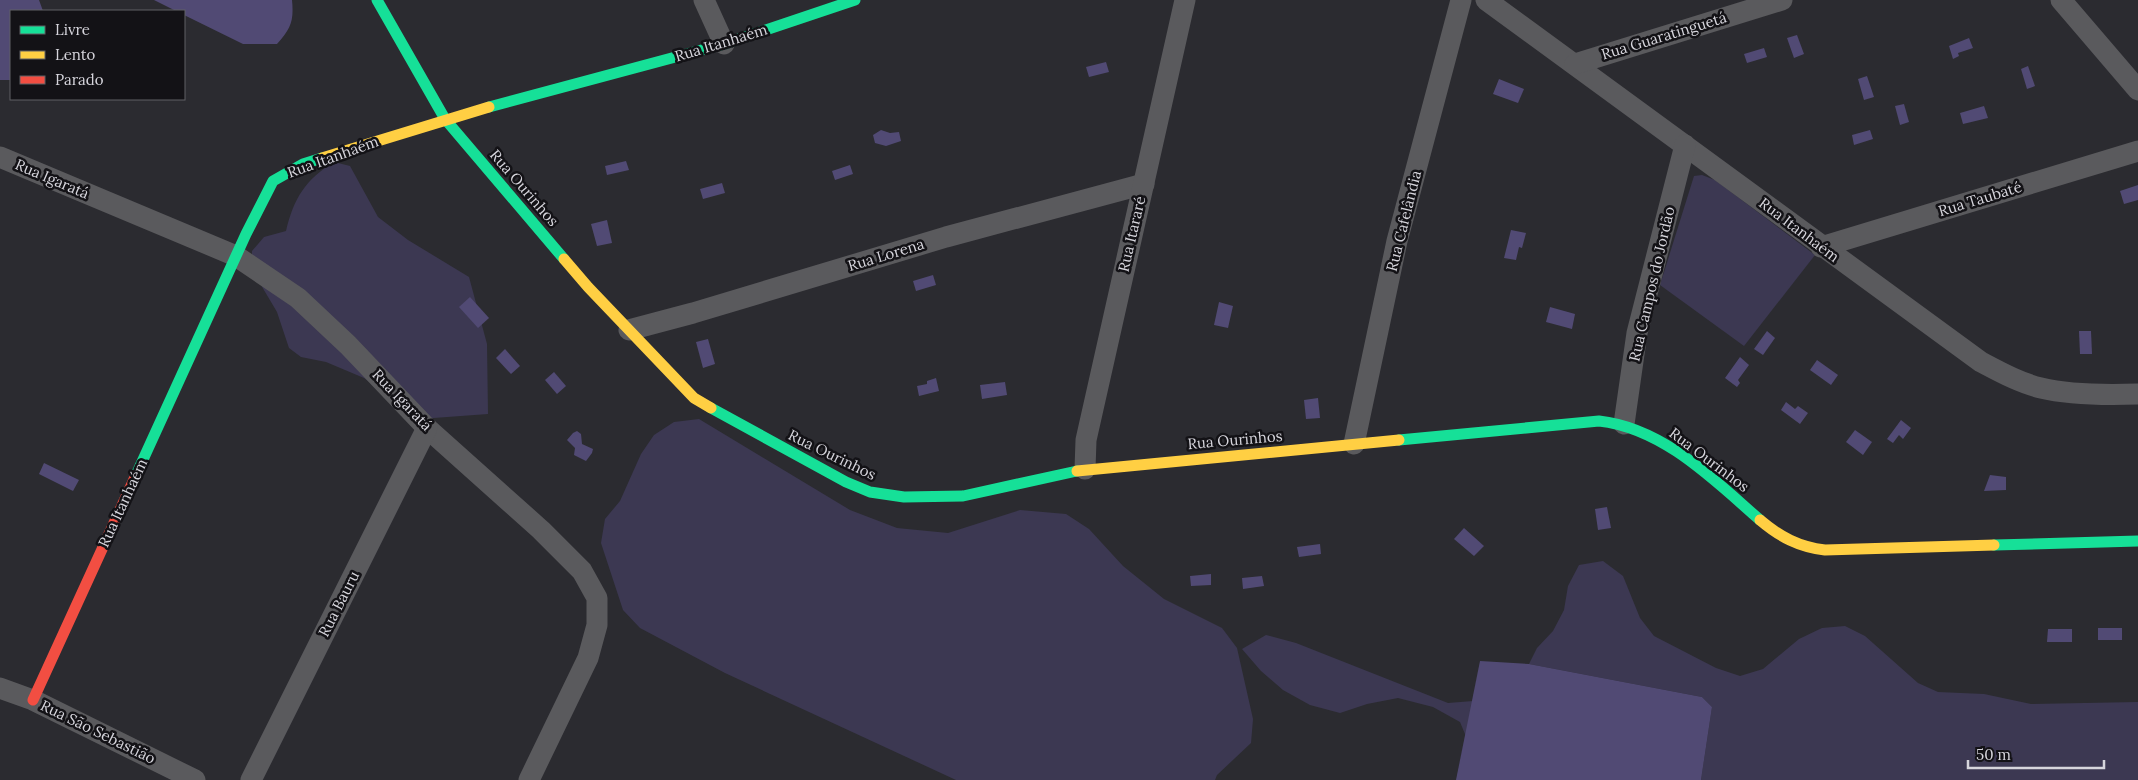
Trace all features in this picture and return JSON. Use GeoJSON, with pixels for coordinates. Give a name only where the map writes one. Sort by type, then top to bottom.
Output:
{"type":"FeatureCollection","features":[{"type":"Feature","properties":{"kind":"street","name":"Rua Ourinhos"},"geometry":{"type":"LineString","coordinates":[[377,0],[445,120],[588,287],[694,398],[846,482],[870,492],[904,497],[963,496],[1085,469],[1599,421],[1624,424],[1653,437],[1679,454],[1773,532],[1801,546],[1832,552],[1863,549],[2138,541]]}},
{"type":"Feature","properties":{"kind":"street"},"geometry":{"type":"LineString","coordinates":[[704,0],[724,44]]}},
{"type":"Feature","properties":{"kind":"street","name":"Rua Itanhaém"},"geometry":{"type":"LineString","coordinates":[[33,700],[236,256],[273,181],[282,174],[303,164],[445,120],[724,44],[855,0]]}},
{"type":"Feature","properties":{"kind":"street","name":"Rua Itararé"},"geometry":{"type":"LineString","coordinates":[[1085,469],[1086,440],[1185,0]]}},
{"type":"Feature","properties":{"kind":"street","name":"Rua Cafelândia"},"geometry":{"type":"LineString","coordinates":[[1354,444],[1397,241],[1461,0]]}},
{"type":"Feature","properties":{"kind":"street","name":"Rua Itanhaém"},"geometry":{"type":"LineString","coordinates":[[1486,0],[1821,247],[1981,362],[2007,376],[2042,388],[2082,393],[2138,394]]}},
{"type":"Feature","properties":{"kind":"street","name":"Rua Guaratinguetá"},"geometry":{"type":"LineString","coordinates":[[1575,64],[1782,0]]}},
{"type":"Feature","properties":{"kind":"street"},"geometry":{"type":"LineString","coordinates":[[2061,0],[2138,90]]}},
{"type":"Feature","properties":{"kind":"street","name":"Rua Campos do Jordão"},"geometry":{"type":"LineString","coordinates":[[1624,424],[1637,333],[1685,145]]}},
{"type":"Feature","properties":{"kind":"street","name":"Rua Taubaté"},"geometry":{"type":"LineString","coordinates":[[1821,247],[2138,152]]}},
{"type":"Feature","properties":{"kind":"street","name":"Rua Igaratá"},"geometry":{"type":"LineString","coordinates":[[1,160],[236,256],[298,298],[348,345],[427,428],[548,537],[582,571],[597,598],[597,625],[588,658],[529,780]]}},
{"type":"Feature","properties":{"kind":"street","name":"Rua Lorena"},"geometry":{"type":"LineString","coordinates":[[629,330],[693,313],[946,237],[1144,184]]}},
{"type":"Feature","properties":{"kind":"street","name":"Rua Bauru"},"geometry":{"type":"LineString","coordinates":[[251,780],[427,428]]}},
{"type":"Feature","properties":{"kind":"street","name":"Rua São Sebastião"},"geometry":{"type":"LineString","coordinates":[[0,688],[33,700],[195,780]]}},
{"type":"Feature","properties":{"kind":"shaded area"},"geometry":{"type":"Polygon","coordinates":[[[0,0],[39,0],[43,10],[10,10],[10,80],[0,80],[0,0]]]}},
{"type":"Feature","properties":{"kind":"shaded area"},"geometry":{"type":"Polygon","coordinates":[[[154,0],[292,0],[292,19],[286,33],[277,44],[243,44],[185,15],[185,10],[174,10],[154,0]]]}},
{"type":"Feature","properties":{"kind":"shaded area"},"geometry":{"type":"Polygon","coordinates":[[[1797,35],[1804,54],[1794,58],[1787,38],[1797,35]]]}},
{"type":"Feature","properties":{"kind":"shaded area"},"geometry":{"type":"Polygon","coordinates":[[[1969,38],[1973,48],[1958,53],[1959,56],[1953,59],[1949,46],[1969,38]]]}},
{"type":"Feature","properties":{"kind":"shaded area"},"geometry":{"type":"Polygon","coordinates":[[[1764,48],[1767,57],[1747,63],[1744,54],[1764,48]]]}},
{"type":"Feature","properties":{"kind":"shaded area"},"geometry":{"type":"Polygon","coordinates":[[[1106,62],[1109,72],[1089,77],[1086,67],[1106,62]]]}},
{"type":"Feature","properties":{"kind":"shaded area"},"geometry":{"type":"Polygon","coordinates":[[[2028,66],[2035,86],[2027,89],[2021,69],[2028,66]]]}},
{"type":"Feature","properties":{"kind":"shaded area"},"geometry":{"type":"Polygon","coordinates":[[[1867,76],[1874,97],[1864,100],[1858,79],[1867,76]]]}},
{"type":"Feature","properties":{"kind":"shaded area"},"geometry":{"type":"Polygon","coordinates":[[[1499,79],[1524,89],[1518,103],[1493,94],[1499,79]]]}},
{"type":"Feature","properties":{"kind":"shaded area"},"geometry":{"type":"Polygon","coordinates":[[[1904,104],[1909,122],[1900,125],[1895,106],[1904,104]]]}},
{"type":"Feature","properties":{"kind":"shaded area"},"geometry":{"type":"Polygon","coordinates":[[[1984,106],[1988,118],[1963,124],[1960,113],[1984,106]]]}},
{"type":"Feature","properties":{"kind":"shaded area"},"geometry":{"type":"Polygon","coordinates":[[[881,130],[890,133],[899,132],[901,141],[886,146],[875,143],[873,135],[881,130]]]}},
{"type":"Feature","properties":{"kind":"shaded area"},"geometry":{"type":"Polygon","coordinates":[[[1870,130],[1873,139],[1854,145],[1852,135],[1870,130]]]}},
{"type":"Feature","properties":{"kind":"shaded area"},"geometry":{"type":"Polygon","coordinates":[[[626,161],[629,170],[607,175],[605,166],[626,161]]]}},
{"type":"Feature","properties":{"kind":"shaded area"},"geometry":{"type":"Polygon","coordinates":[[[334,162],[350,166],[378,217],[408,240],[469,277],[487,344],[488,414],[420,419],[364,378],[326,362],[301,357],[289,348],[277,312],[252,270],[252,251],[264,237],[286,231],[297,199],[302,191],[315,176],[334,162]]]}},
{"type":"Feature","properties":{"kind":"shaded area"},"geometry":{"type":"Polygon","coordinates":[[[850,165],[853,174],[835,180],[832,171],[850,165]]]}},
{"type":"Feature","properties":{"kind":"shaded area"},"geometry":{"type":"Polygon","coordinates":[[[1702,175],[1715,180],[1815,255],[1744,346],[1660,285],[1694,176],[1702,175]]]}},
{"type":"Feature","properties":{"kind":"shaded area"},"geometry":{"type":"Polygon","coordinates":[[[722,183],[725,193],[703,199],[700,189],[722,183]]]}},
{"type":"Feature","properties":{"kind":"shaded area"},"geometry":{"type":"Polygon","coordinates":[[[2138,185],[2138,200],[2124,204],[2120,191],[2138,185]]]}},
{"type":"Feature","properties":{"kind":"shaded area"},"geometry":{"type":"Polygon","coordinates":[[[607,220],[612,243],[597,246],[591,224],[607,220]]]}},
{"type":"Feature","properties":{"kind":"shaded area"},"geometry":{"type":"Polygon","coordinates":[[[1511,230],[1526,233],[1522,248],[1519,247],[1516,260],[1504,258],[1511,230]]]}},
{"type":"Feature","properties":{"kind":"shaded area"},"geometry":{"type":"Polygon","coordinates":[[[933,275],[936,285],[916,291],[913,281],[933,275]]]}},
{"type":"Feature","properties":{"kind":"shaded area"},"geometry":{"type":"Polygon","coordinates":[[[470,297],[489,318],[478,328],[459,307],[470,297]]]}},
{"type":"Feature","properties":{"kind":"shaded area"},"geometry":{"type":"Polygon","coordinates":[[[1219,302],[1233,306],[1228,328],[1214,325],[1219,302]]]}},
{"type":"Feature","properties":{"kind":"shaded area"},"geometry":{"type":"Polygon","coordinates":[[[1550,307],[1575,314],[1572,329],[1546,322],[1550,307]]]}},
{"type":"Feature","properties":{"kind":"shaded area"},"geometry":{"type":"Polygon","coordinates":[[[1767,331],[1775,338],[1763,355],[1754,349],[1767,331]]]}},
{"type":"Feature","properties":{"kind":"shaded area"},"geometry":{"type":"Polygon","coordinates":[[[2079,331],[2091,331],[2092,354],[2080,354],[2079,331]]]}},
{"type":"Feature","properties":{"kind":"shaded area"},"geometry":{"type":"Polygon","coordinates":[[[708,339],[715,364],[703,368],[696,342],[708,339]]]}},
{"type":"Feature","properties":{"kind":"shaded area"},"geometry":{"type":"Polygon","coordinates":[[[505,349],[520,366],[511,374],[496,358],[505,349]]]}},
{"type":"Feature","properties":{"kind":"shaded area"},"geometry":{"type":"Polygon","coordinates":[[[1740,357],[1749,365],[1738,380],[1740,383],[1737,387],[1725,378],[1740,357]]]}},
{"type":"Feature","properties":{"kind":"shaded area"},"geometry":{"type":"Polygon","coordinates":[[[1817,360],[1838,375],[1831,385],[1810,370],[1817,360]]]}},
{"type":"Feature","properties":{"kind":"shaded area"},"geometry":{"type":"Polygon","coordinates":[[[554,372],[566,386],[557,394],[545,380],[554,372]]]}},
{"type":"Feature","properties":{"kind":"shaded area"},"geometry":{"type":"Polygon","coordinates":[[[936,378],[939,391],[919,396],[917,386],[927,384],[927,381],[936,378]]]}},
{"type":"Feature","properties":{"kind":"shaded area"},"geometry":{"type":"Polygon","coordinates":[[[1005,382],[1007,395],[982,399],[980,385],[1005,382]]]}},
{"type":"Feature","properties":{"kind":"shaded area"},"geometry":{"type":"Polygon","coordinates":[[[1318,398],[1320,418],[1306,419],[1304,400],[1318,398]]]}},
{"type":"Feature","properties":{"kind":"shaded area"},"geometry":{"type":"Polygon","coordinates":[[[1786,402],[1795,409],[1798,406],[1808,413],[1800,424],[1781,410],[1786,402]]]}},
{"type":"Feature","properties":{"kind":"shaded area"},"geometry":{"type":"Polygon","coordinates":[[[699,419],[850,510],[897,528],[948,533],[1020,510],[1066,514],[1089,529],[1123,566],[1164,599],[1222,628],[1237,648],[1253,719],[1251,743],[1217,775],[1215,780],[956,780],[725,673],[640,628],[623,610],[601,543],[605,519],[620,501],[641,454],[654,435],[674,422],[699,419]]]}},
{"type":"Feature","properties":{"kind":"shaded area"},"geometry":{"type":"Polygon","coordinates":[[[1901,420],[1911,428],[1903,439],[1899,435],[1893,443],[1887,439],[1901,420]]]}},
{"type":"Feature","properties":{"kind":"shaded area"},"geometry":{"type":"Polygon","coordinates":[[[1855,430],[1872,442],[1863,455],[1846,442],[1855,430]]]}},
{"type":"Feature","properties":{"kind":"shaded area"},"geometry":{"type":"Polygon","coordinates":[[[577,431],[581,434],[582,444],[593,449],[586,461],[574,455],[575,448],[567,440],[577,431]]]}},
{"type":"Feature","properties":{"kind":"shaded area"},"geometry":{"type":"Polygon","coordinates":[[[44,463],[79,480],[73,491],[39,474],[44,463]]]}},
{"type":"Feature","properties":{"kind":"shaded area"},"geometry":{"type":"Polygon","coordinates":[[[1990,475],[2006,477],[2006,490],[1984,491],[1990,475]]]}},
{"type":"Feature","properties":{"kind":"shaded area"},"geometry":{"type":"Polygon","coordinates":[[[1607,507],[1611,528],[1598,530],[1595,509],[1607,507]]]}},
{"type":"Feature","properties":{"kind":"shaded area"},"geometry":{"type":"Polygon","coordinates":[[[1464,528],[1484,546],[1474,556],[1454,539],[1464,528]]]}},
{"type":"Feature","properties":{"kind":"shaded area"},"geometry":{"type":"Polygon","coordinates":[[[1320,544],[1321,554],[1299,557],[1297,547],[1320,544]]]}},
{"type":"Feature","properties":{"kind":"shaded area"},"geometry":{"type":"Polygon","coordinates":[[[1603,561],[1623,576],[1640,618],[1654,636],[1716,668],[1740,676],[1763,669],[1799,639],[1822,628],[1845,626],[1865,636],[1918,683],[1938,692],[1984,694],[2031,704],[2138,702],[2138,780],[1701,780],[1712,707],[1702,697],[1529,664],[1537,648],[1553,631],[1564,610],[1568,586],[1579,565],[1603,561]]]}},
{"type":"Feature","properties":{"kind":"shaded area"},"geometry":{"type":"Polygon","coordinates":[[[1211,574],[1211,585],[1191,586],[1190,576],[1211,574]]]}},
{"type":"Feature","properties":{"kind":"shaded area"},"geometry":{"type":"Polygon","coordinates":[[[1262,576],[1264,586],[1243,589],[1242,578],[1262,576]]]}},
{"type":"Feature","properties":{"kind":"shaded area"},"geometry":{"type":"Polygon","coordinates":[[[2098,628],[2122,628],[2122,640],[2098,640],[2098,628]]]}},
{"type":"Feature","properties":{"kind":"shaded area"},"geometry":{"type":"Polygon","coordinates":[[[2048,629],[2072,629],[2072,642],[2047,642],[2048,629]]]}},
{"type":"Feature","properties":{"kind":"shaded area"},"geometry":{"type":"Polygon","coordinates":[[[1266,635],[1296,643],[1448,703],[1537,696],[1472,751],[1460,722],[1433,707],[1398,698],[1367,704],[1340,713],[1310,705],[1283,690],[1261,671],[1242,649],[1266,635]]]}},
{"type":"Feature","properties":{"kind":"shaded area"},"geometry":{"type":"Polygon","coordinates":[[[1480,661],[1529,664],[1702,697],[1712,707],[1701,780],[1456,780],[1480,661]]]}},
{"type":"Feature","properties":{"kind":"traffic: fast"},"geometry":{"type":"LineString","coordinates":[[377,0],[445,119],[564,259]]}},
{"type":"Feature","properties":{"kind":"traffic: fast"},"geometry":{"type":"LineString","coordinates":[[489,107],[724,44],[855,0]]}},
{"type":"Feature","properties":{"kind":"traffic: fast"},"geometry":{"type":"LineString","coordinates":[[136,475],[246,234],[273,181],[303,164],[322,158]]}},
{"type":"Feature","properties":{"kind":"traffic: fast"},"geometry":{"type":"LineString","coordinates":[[711,408],[846,482],[870,492],[904,497],[963,496],[1077,471]]}},
{"type":"Feature","properties":{"kind":"traffic: fast"},"geometry":{"type":"LineString","coordinates":[[1399,440],[1599,421],[1622,426],[1645,434],[1686,458],[1760,520]]}},
{"type":"Feature","properties":{"kind":"traffic: fast"},"geometry":{"type":"LineString","coordinates":[[1994,545],[2138,541]]}},
{"type":"Feature","properties":{"kind":"traffic: slow"},"geometry":{"type":"LineString","coordinates":[[322,158],[489,107]]}},
{"type":"Feature","properties":{"kind":"traffic: slow"},"geometry":{"type":"LineString","coordinates":[[564,259],[588,287],[694,398],[711,408]]}},
{"type":"Feature","properties":{"kind":"traffic: slow"},"geometry":{"type":"LineString","coordinates":[[1077,471],[1399,440]]}},
{"type":"Feature","properties":{"kind":"traffic: slow"},"geometry":{"type":"LineString","coordinates":[[1760,520],[1790,540],[1816,549],[1825,550],[1994,545]]}},
{"type":"Feature","properties":{"kind":"traffic: jam"},"geometry":{"type":"LineString","coordinates":[[33,700],[136,475]]}}]}
